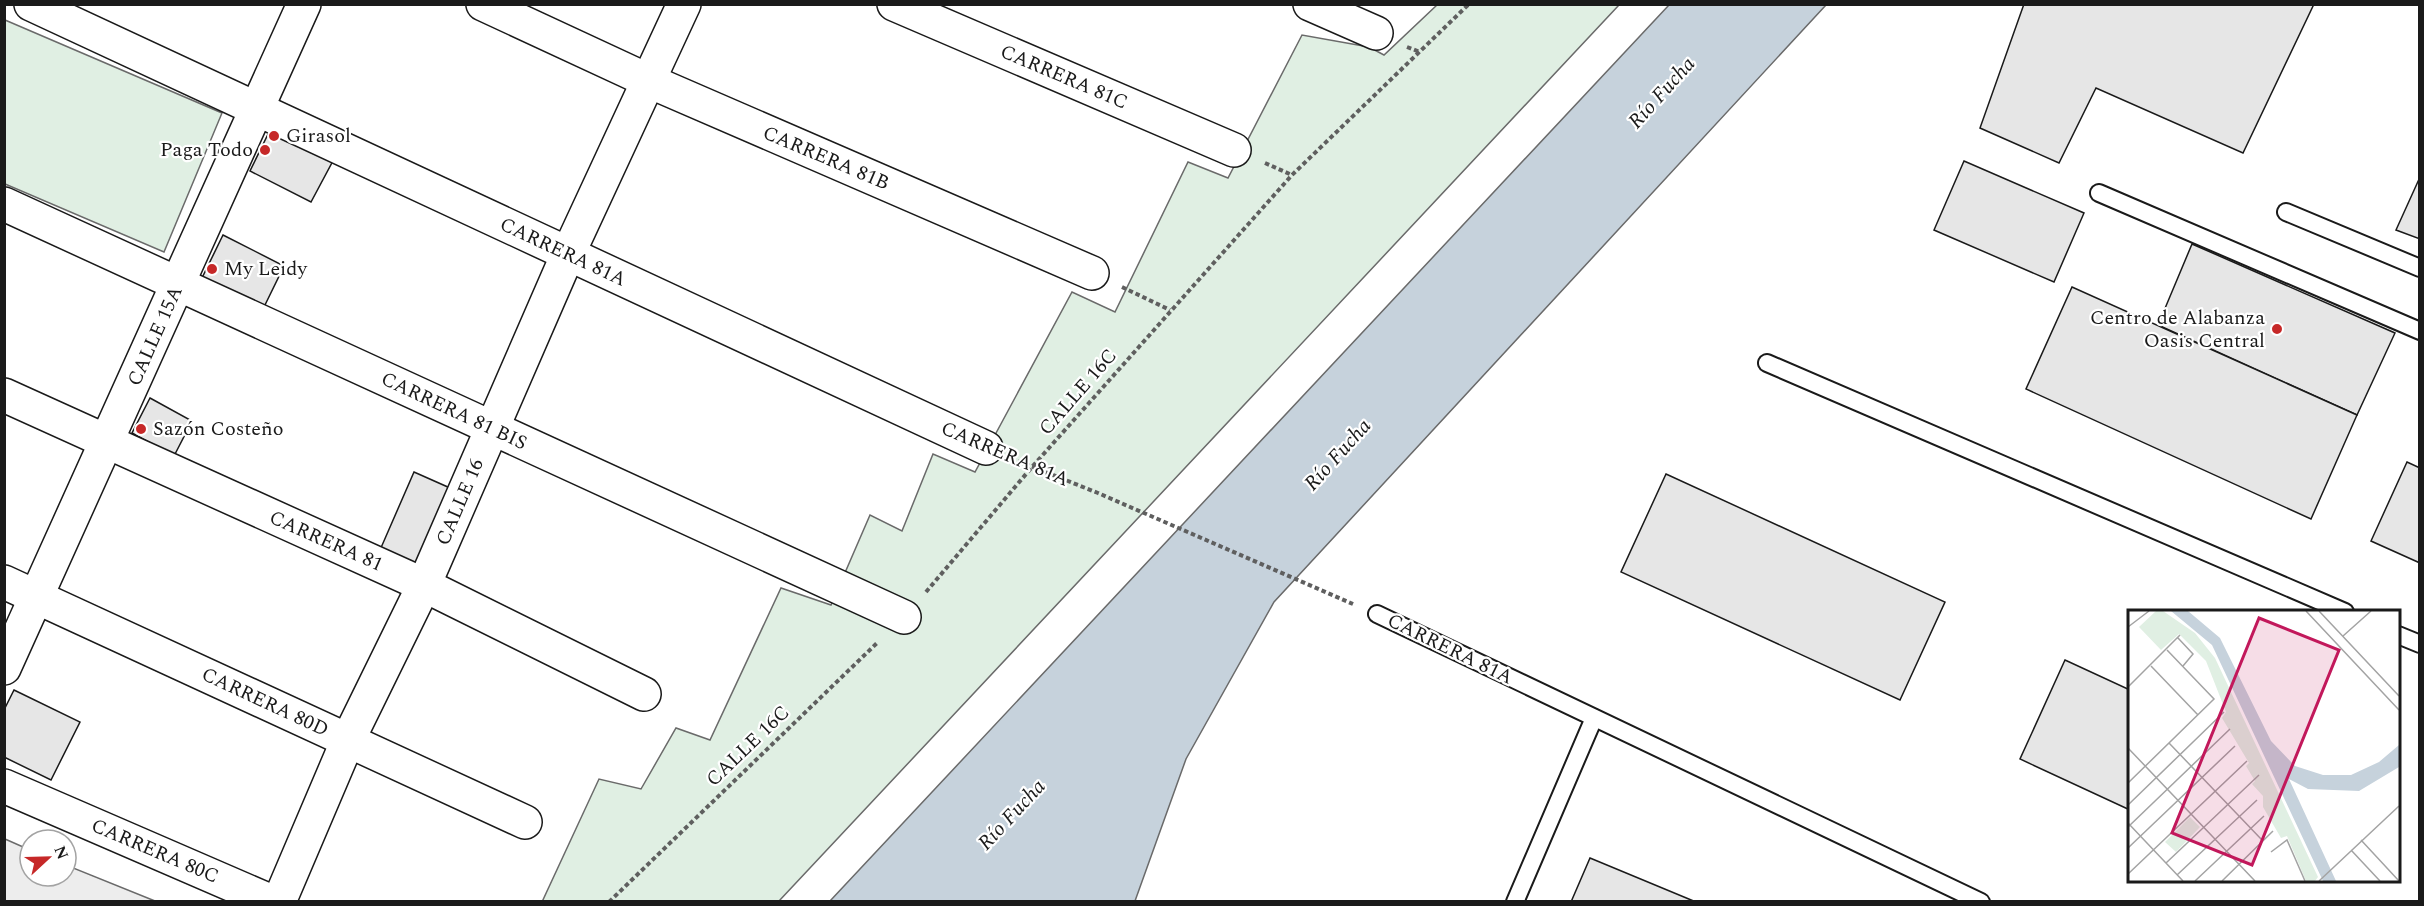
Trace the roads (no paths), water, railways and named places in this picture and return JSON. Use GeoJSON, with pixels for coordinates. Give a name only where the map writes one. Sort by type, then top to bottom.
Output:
{"type":"FeatureCollection","features":[{"type":"Feature","properties":{"kind":"street","name":"CARRERA 81A"},"geometry":{"type":"LineString","coordinates":[[31,4],[986,448]]}},
{"type":"Feature","properties":{"kind":"street","name":"CALLE 15A"},"geometry":{"type":"LineString","coordinates":[[4,668],[304,4]]}},
{"type":"Feature","properties":{"kind":"street","name":"CARRERA 81B"},"geometry":{"type":"LineString","coordinates":[[483,4],[649,81],[1092,273]]}},
{"type":"Feature","properties":{"kind":"street","name":"CALLE 16"},"geometry":{"type":"LineString","coordinates":[[279,902],[348,740],[424,585],[568,254],[684,4]]}},
{"type":"Feature","properties":{"kind":"street","name":"CARRERA 81C"},"geometry":{"type":"LineString","coordinates":[[894,4],[1234,150]]}},
{"type":"Feature","properties":{"kind":"street"},"geometry":{"type":"LineString","coordinates":[[1310,4],[1376,33]]}},
{"type":"Feature","properties":{"kind":"street","name":"CARRERA 81 BIS"},"geometry":{"type":"LineString","coordinates":[[4,204],[904,618]]}},
{"type":"Feature","properties":{"kind":"street","name":"CARRERA 81"},"geometry":{"type":"LineString","coordinates":[[4,395],[424,585],[644,694]]}},
{"type":"Feature","properties":{"kind":"street","name":"CARRERA 80D"},"geometry":{"type":"LineString","coordinates":[[4,582],[525,822]]}},
{"type":"Feature","properties":{"kind":"street","name":"CARRERA 80C"},"geometry":{"type":"LineString","coordinates":[[4,786],[272,902]]}},
{"type":"Feature","properties":{"kind":"lane"},"geometry":{"type":"LineString","coordinates":[[2099,193],[2420,331]]}},
{"type":"Feature","properties":{"kind":"lane"},"geometry":{"type":"LineString","coordinates":[[2286,212],[2420,268]]}},
{"type":"Feature","properties":{"kind":"lane"},"geometry":{"type":"LineString","coordinates":[[1767,363],[2339,610]]}},
{"type":"Feature","properties":{"kind":"lane","name":"CARRERA 81A"},"geometry":{"type":"LineString","coordinates":[[1377,614],[1980,902]]}},
{"type":"Feature","properties":{"kind":"lane"},"geometry":{"type":"LineString","coordinates":[[2400,636],[2420,644]]}},
{"type":"Feature","properties":{"kind":"lane"},"geometry":{"type":"LineString","coordinates":[[1515,902],[1594,718]]}},
{"type":"Feature","properties":{"kind":"water","name":"Río Fucha"},"geometry":{"type":"Polygon","coordinates":[[[1669,5],[1826,5],[1274,602],[1186,759],[1135,901],[830,901],[1669,5]]]}},
{"type":"Feature","properties":{"kind":"place","name":"Girasol"},"geometry":{"type":"Point","coordinates":[274,136]}},
{"type":"Feature","properties":{"kind":"place","name":"Paga Todo"},"geometry":{"type":"Point","coordinates":[265,150]}},
{"type":"Feature","properties":{"kind":"place","name":"My Leidy"},"geometry":{"type":"Point","coordinates":[212,269]}},
{"type":"Feature","properties":{"kind":"place","name":"Centro de Alabanza Oasis Central"},"geometry":{"type":"Point","coordinates":[2277,329]}},
{"type":"Feature","properties":{"kind":"place","name":"Sazón Costeño"},"geometry":{"type":"Point","coordinates":[141,429]}}]}
